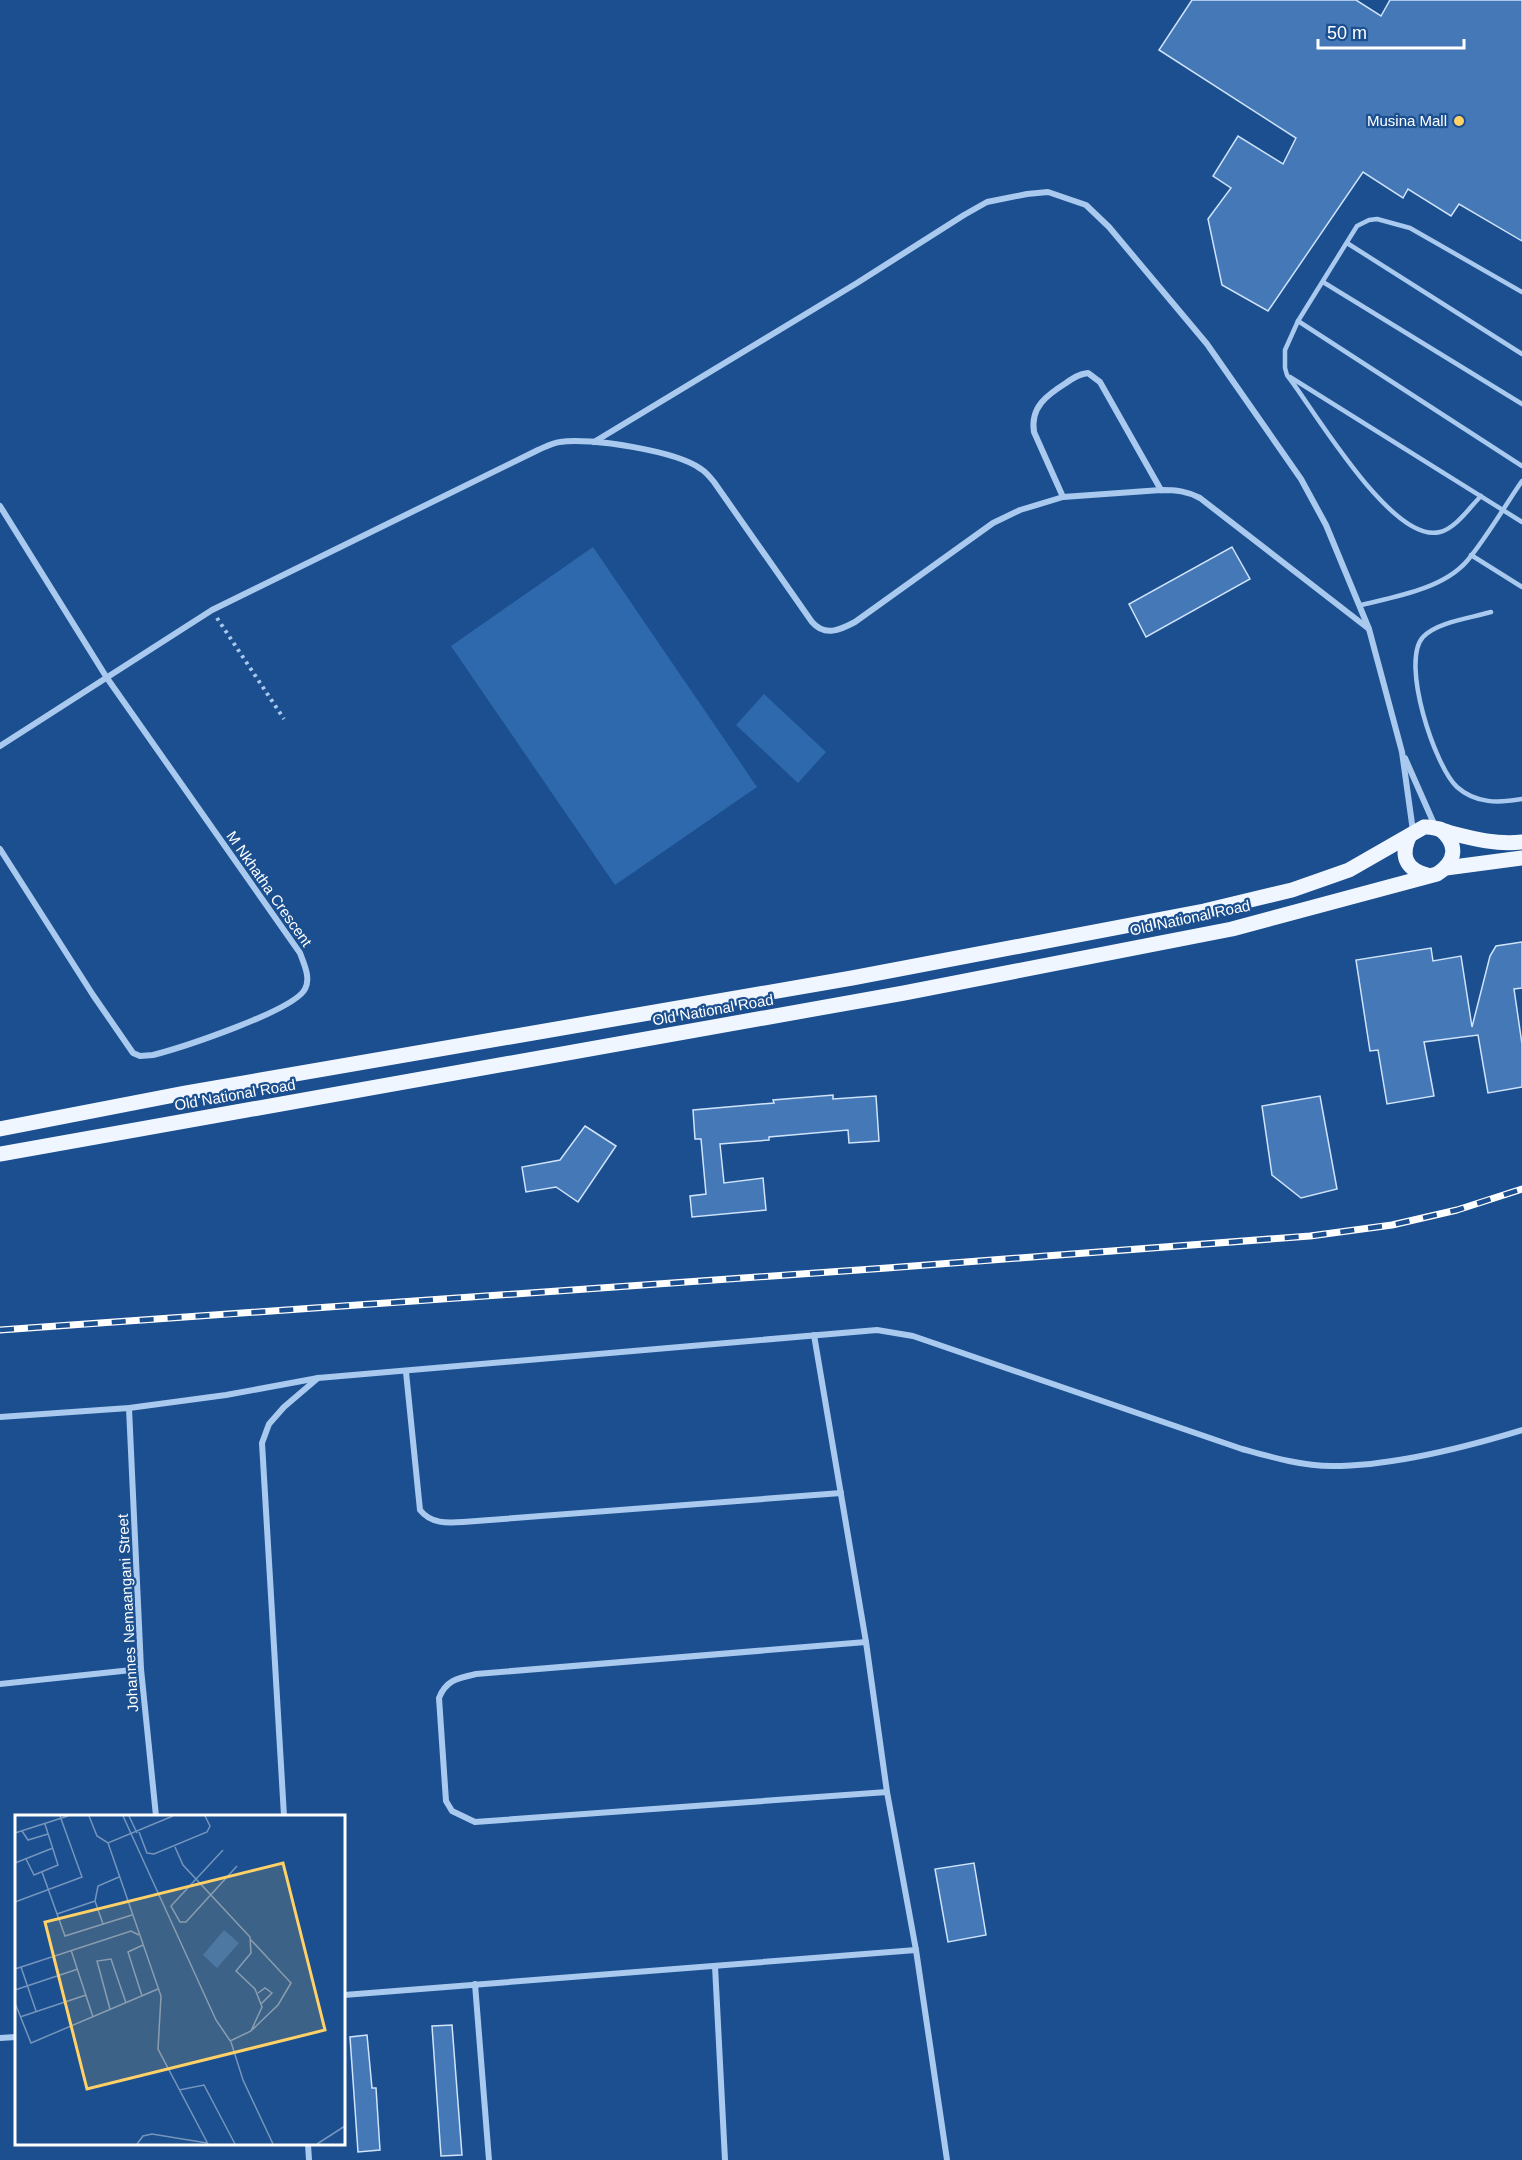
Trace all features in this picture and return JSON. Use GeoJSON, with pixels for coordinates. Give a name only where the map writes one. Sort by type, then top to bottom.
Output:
{"type":"FeatureCollection","features":[{"type":"Feature","properties":{"kind":"main road","name":"Old National Road"},"geometry":{"type":"LineString","coordinates":[[0,1129],[185,1093],[852,978],[1204,911],[1292,890],[1348,870],[1424,827],[1438,828],[1495,843],[1522,842]]}},
{"type":"Feature","properties":{"kind":"main road"},"geometry":{"type":"LineString","coordinates":[[1438,828],[1447,834],[1452,842],[1451,861],[1446,868]]}},
{"type":"Feature","properties":{"kind":"main road"},"geometry":{"type":"LineString","coordinates":[[1412,833],[1405,844],[1405,855],[1409,865],[1417,872],[1428,875]]}},
{"type":"Feature","properties":{"kind":"main road","name":"Old National Road"},"geometry":{"type":"LineString","coordinates":[[0,1154],[962,982],[1232,929],[1437,874],[1446,868],[1522,858]]}},
{"type":"Feature","properties":{"kind":"street"},"geometry":{"type":"LineString","coordinates":[[593,443],[987,202],[1048,192],[1086,205],[1109,227],[1206,344],[1301,479],[1326,525],[1369,629],[1402,752],[1412,833]]}},
{"type":"Feature","properties":{"kind":"street"},"geometry":{"type":"LineString","coordinates":[[1063,497],[1034,432],[1032,421],[1046,396],[1078,375],[1088,373],[1100,382],[1161,490]]}},
{"type":"Feature","properties":{"kind":"street"},"geometry":{"type":"LineString","coordinates":[[0,746],[212,610],[369,531],[557,442],[618,445],[668,454],[701,468],[714,482],[812,622],[817,628],[832,632],[855,622],[993,524],[1020,510],[1063,497],[1161,490],[1177,490],[1200,498],[1369,629]]}},
{"type":"Feature","properties":{"kind":"street","name":"M Nkhatha Crescent"},"geometry":{"type":"LineString","coordinates":[[0,506],[107,678],[300,953],[306,969],[307,987],[299,998],[285,1006],[233,1028],[153,1055],[140,1056],[133,1053],[93,995],[0,849]]}},
{"type":"Feature","properties":{"kind":"street"},"geometry":{"type":"LineString","coordinates":[[1402,752],[1438,828]]}},
{"type":"Feature","properties":{"kind":"street"},"geometry":{"type":"LineString","coordinates":[[0,1417],[129,1408],[226,1395],[318,1378],[877,1330],[913,1336],[1242,1449],[1285,1461],[1332,1466],[1390,1461],[1482,1442],[1522,1430]]}},
{"type":"Feature","properties":{"kind":"street"},"geometry":{"type":"LineString","coordinates":[[814,1335],[866,1641],[887,1792],[916,1950],[947,2160]]}},
{"type":"Feature","properties":{"kind":"street"},"geometry":{"type":"LineString","coordinates":[[406,1372],[420,1510],[430,1519],[448,1523],[841,1493]]}},
{"type":"Feature","properties":{"kind":"street"},"geometry":{"type":"LineString","coordinates":[[284,1815],[262,1443],[269,1424],[284,1407],[318,1378]]}},
{"type":"Feature","properties":{"kind":"street","name":"Johannes Nemaangani Street"},"geometry":{"type":"LineString","coordinates":[[129,1408],[141,1669],[156,1815]]}},
{"type":"Feature","properties":{"kind":"street"},"geometry":{"type":"LineString","coordinates":[[866,1641],[461,1677],[443,1688],[439,1698],[446,1801],[453,1811],[475,1822],[887,1792]]}},
{"type":"Feature","properties":{"kind":"street"},"geometry":{"type":"LineString","coordinates":[[0,1684],[141,1669]]}},
{"type":"Feature","properties":{"kind":"street"},"geometry":{"type":"LineString","coordinates":[[345,1995],[916,1950]]}},
{"type":"Feature","properties":{"kind":"street"},"geometry":{"type":"LineString","coordinates":[[715,1966],[725,2160]]}},
{"type":"Feature","properties":{"kind":"street"},"geometry":{"type":"LineString","coordinates":[[475,1984],[489,2160]]}},
{"type":"Feature","properties":{"kind":"street"},"geometry":{"type":"LineString","coordinates":[[0,2038],[15,2037]]}},
{"type":"Feature","properties":{"kind":"street"},"geometry":{"type":"LineString","coordinates":[[308,2145],[309,2160]]}},
{"type":"Feature","properties":{"kind":"lane"},"geometry":{"type":"LineString","coordinates":[[1481,496],[1454,524],[1440,532],[1425,532],[1405,521],[1381,502],[1359,477],[1287,375],[1286,350],[1298,321],[1347,243],[1358,226],[1369,220],[1377,219],[1419,233],[1522,292]]}},
{"type":"Feature","properties":{"kind":"lane"},"geometry":{"type":"LineString","coordinates":[[1347,243],[1522,354]]}},
{"type":"Feature","properties":{"kind":"lane"},"geometry":{"type":"LineString","coordinates":[[1323,282],[1522,404]]}},
{"type":"Feature","properties":{"kind":"lane"},"geometry":{"type":"LineString","coordinates":[[1298,321],[1522,466]]}},
{"type":"Feature","properties":{"kind":"lane"},"geometry":{"type":"LineString","coordinates":[[1287,375],[1522,522]]}},
{"type":"Feature","properties":{"kind":"lane"},"geometry":{"type":"LineString","coordinates":[[1361,606],[1423,589],[1440,581],[1466,563],[1522,481]]}},
{"type":"Feature","properties":{"kind":"lane"},"geometry":{"type":"LineString","coordinates":[[1471,555],[1522,587]]}},
{"type":"Feature","properties":{"kind":"lane"},"geometry":{"type":"LineString","coordinates":[[1491,612],[1433,628],[1424,636],[1416,652],[1414,667],[1416,682],[1436,750],[1448,778],[1458,788],[1483,801],[1498,803],[1522,799]]}},
{"type":"Feature","properties":{"kind":"path"},"geometry":{"type":"LineString","coordinates":[[212,610],[284,719]]}},
{"type":"Feature","properties":{"kind":"shaded area"},"geometry":{"type":"Polygon","coordinates":[[[593,547],[757,787],[615,885],[451,646],[593,547]]]}},
{"type":"Feature","properties":{"kind":"shaded area"},"geometry":{"type":"Polygon","coordinates":[[[764,694],[826,752],[798,783],[736,725],[764,694]]]}},
{"type":"Feature","properties":{"kind":"building"},"geometry":{"type":"Polygon","coordinates":[[[1192,0],[1356,0],[1381,16],[1390,0],[1522,0],[1522,241],[1459,204],[1451,216],[1408,189],[1403,198],[1363,172],[1268,311],[1222,285],[1208,219],[1231,188],[1213,176],[1238,136],[1283,164],[1296,138],[1159,50],[1192,0]]]}},
{"type":"Feature","properties":{"kind":"building"},"geometry":{"type":"Polygon","coordinates":[[[1232,547],[1250,579],[1146,637],[1129,604],[1232,547]]]}},
{"type":"Feature","properties":{"kind":"building"},"geometry":{"type":"Polygon","coordinates":[[[1522,942],[1522,988],[1514,989],[1522,1044],[1522,1087],[1488,1093],[1478,1035],[1424,1042],[1434,1096],[1387,1104],[1378,1050],[1370,1051],[1356,960],[1431,948],[1433,961],[1461,956],[1472,1027],[1490,956],[1496,946],[1522,942]]]}},
{"type":"Feature","properties":{"kind":"building"},"geometry":{"type":"Polygon","coordinates":[[[833,1095],[833,1099],[876,1096],[879,1141],[849,1143],[848,1130],[720,1144],[724,1183],[763,1178],[766,1210],[692,1217],[690,1196],[706,1194],[701,1139],[695,1139],[693,1110],[833,1095]]]}},
{"type":"Feature","properties":{"kind":"building"},"geometry":{"type":"Polygon","coordinates":[[[1320,1096],[1337,1189],[1301,1198],[1272,1175],[1262,1106],[1320,1096]]]}},
{"type":"Feature","properties":{"kind":"building"},"geometry":{"type":"Polygon","coordinates":[[[585,1126],[616,1146],[578,1202],[556,1187],[526,1192],[522,1167],[560,1160],[585,1126]]]}},
{"type":"Feature","properties":{"kind":"building"},"geometry":{"type":"Polygon","coordinates":[[[974,1863],[986,1935],[948,1942],[935,1869],[974,1863]]]}},
{"type":"Feature","properties":{"kind":"building"},"geometry":{"type":"Polygon","coordinates":[[[452,2025],[462,2155],[441,2156],[432,2026],[452,2025]]]}},
{"type":"Feature","properties":{"kind":"building"},"geometry":{"type":"Polygon","coordinates":[[[367,2035],[372,2088],[376,2088],[380,2150],[358,2152],[350,2037],[367,2035]]]}},
{"type":"Feature","properties":{"kind":"railway"},"geometry":{"type":"LineString","coordinates":[[0,1330],[1310,1236],[1392,1225],[1457,1210],[1522,1189]]}},
{"type":"Feature","properties":{"kind":"place","name":"Musina Mall"},"geometry":{"type":"Point","coordinates":[1459,121]}}]}
